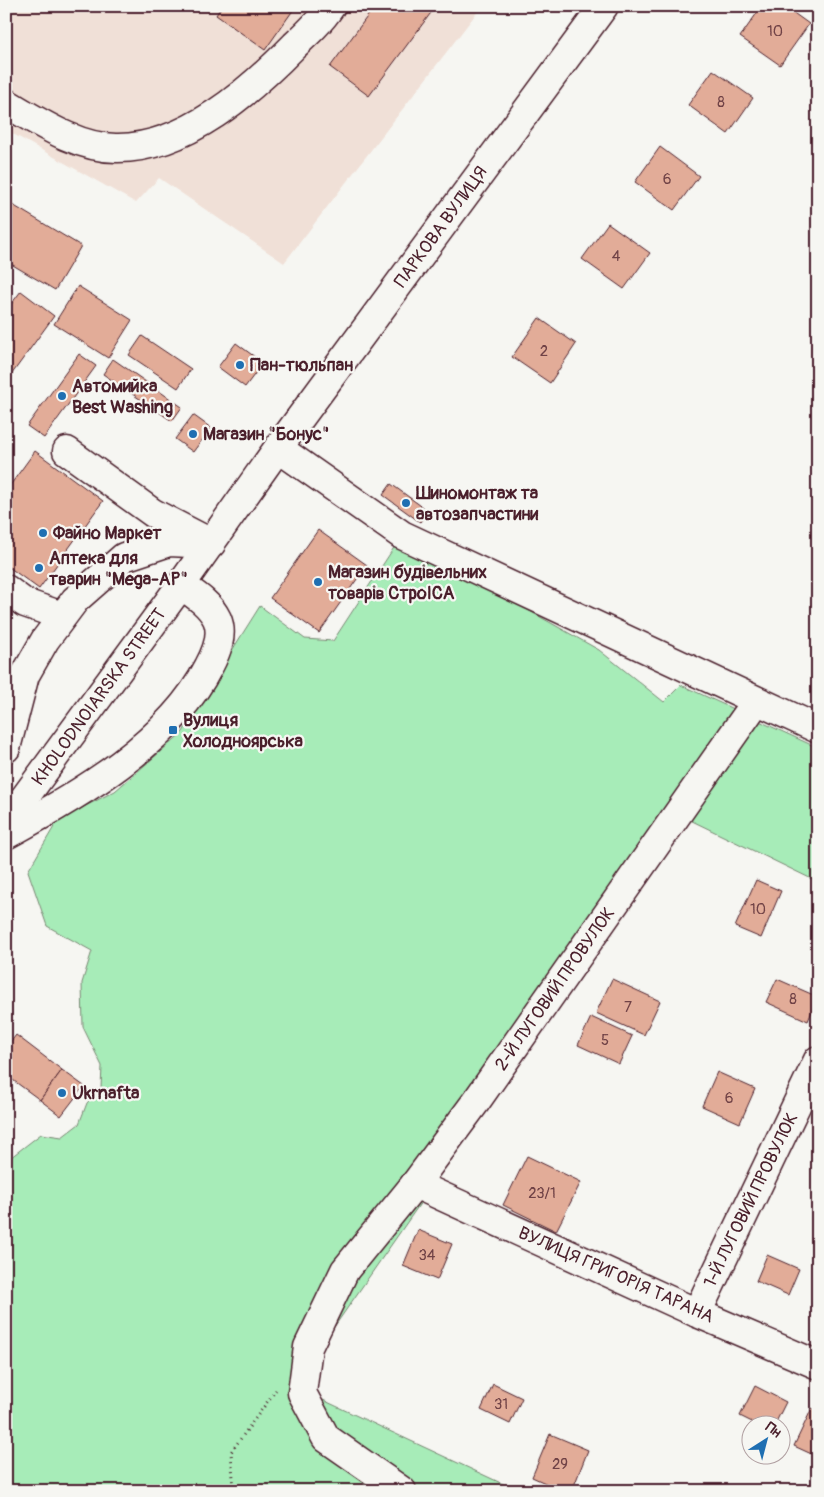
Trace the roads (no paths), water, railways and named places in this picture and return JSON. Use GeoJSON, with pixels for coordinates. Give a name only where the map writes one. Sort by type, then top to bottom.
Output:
{"type":"FeatureCollection","features":[{"type":"Feature","properties":{"kind":"street"},"geometry":{"type":"LineString","coordinates":[[6,103],[68,136],[93,145],[118,148],[171,137],[206,119],[262,79],[331,6]]}},
{"type":"Feature","properties":{"kind":"street","name":"ПАРКОВА ВУЛИЦЯ"},"geometry":{"type":"LineString","coordinates":[[278,448],[604,6]]}},
{"type":"Feature","properties":{"kind":"street"},"geometry":{"type":"LineString","coordinates":[[278,448],[402,535],[818,730]]}},
{"type":"Feature","properties":{"kind":"street","name":"KHOLODNOIARSKA STREET"},"geometry":{"type":"LineString","coordinates":[[6,823],[211,544],[278,448]]}},
{"type":"Feature","properties":{"kind":"street"},"geometry":{"type":"LineString","coordinates":[[67,451],[153,513],[211,544]]}},
{"type":"Feature","properties":{"kind":"street"},"geometry":{"type":"LineString","coordinates":[[6,748],[10,723],[25,675],[45,640],[75,600],[124,557],[169,542],[211,544]]}},
{"type":"Feature","properties":{"kind":"street"},"geometry":{"type":"LineString","coordinates":[[6,835],[68,801],[150,741],[179,712],[201,682],[219,647],[217,620],[202,600],[181,585]]}},
{"type":"Feature","properties":{"kind":"street"},"geometry":{"type":"LineString","coordinates":[[6,589],[25,604],[62,616]]}},
{"type":"Feature","properties":{"kind":"street","name":"2-Й ЛУГОВИЙ ПРОВУЛОК"},"geometry":{"type":"LineString","coordinates":[[402,1491],[326,1438],[302,1392],[308,1347],[345,1270],[415,1184],[475,1104],[756,702]]}},
{"type":"Feature","properties":{"kind":"street","name":"1-Й ЛУГОВИЙ ПРОВУЛОК"},"geometry":{"type":"LineString","coordinates":[[697,1313],[818,1060]]}},
{"type":"Feature","properties":{"kind":"street","name":"ВУЛИЦЯ ГРИГОРІЯ ТАРАНА"},"geometry":{"type":"LineString","coordinates":[[415,1184],[697,1313],[818,1364]]}},
{"type":"Feature","properties":{"kind":"place","name":"Пан-тюльпан"},"geometry":{"type":"Point","coordinates":[240,365]}},
{"type":"Feature","properties":{"kind":"place","name":"Автомийка Best Washing"},"geometry":{"type":"Point","coordinates":[62,396]}},
{"type":"Feature","properties":{"kind":"place","name":"Магазин \"Бонус\""},"geometry":{"type":"Point","coordinates":[193,434]}},
{"type":"Feature","properties":{"kind":"place","name":"Шиномонтаж та автозапчастини"},"geometry":{"type":"Point","coordinates":[406,503]}},
{"type":"Feature","properties":{"kind":"place","name":"Файно Маркет"},"geometry":{"type":"Point","coordinates":[43,533]}},
{"type":"Feature","properties":{"kind":"place","name":"Аптека для тварин \"Mega-AP\""},"geometry":{"type":"Point","coordinates":[39,568]}},
{"type":"Feature","properties":{"kind":"place","name":"Магазин будівельних товарів СтроІСА"},"geometry":{"type":"Point","coordinates":[318,582]}},
{"type":"Feature","properties":{"kind":"place","name":"Вулиця Холодноярська"},"geometry":{"type":"Point","coordinates":[173,730]}},
{"type":"Feature","properties":{"kind":"place","name":"Ukrnafta"},"geometry":{"type":"Point","coordinates":[62,1093]}}]}
